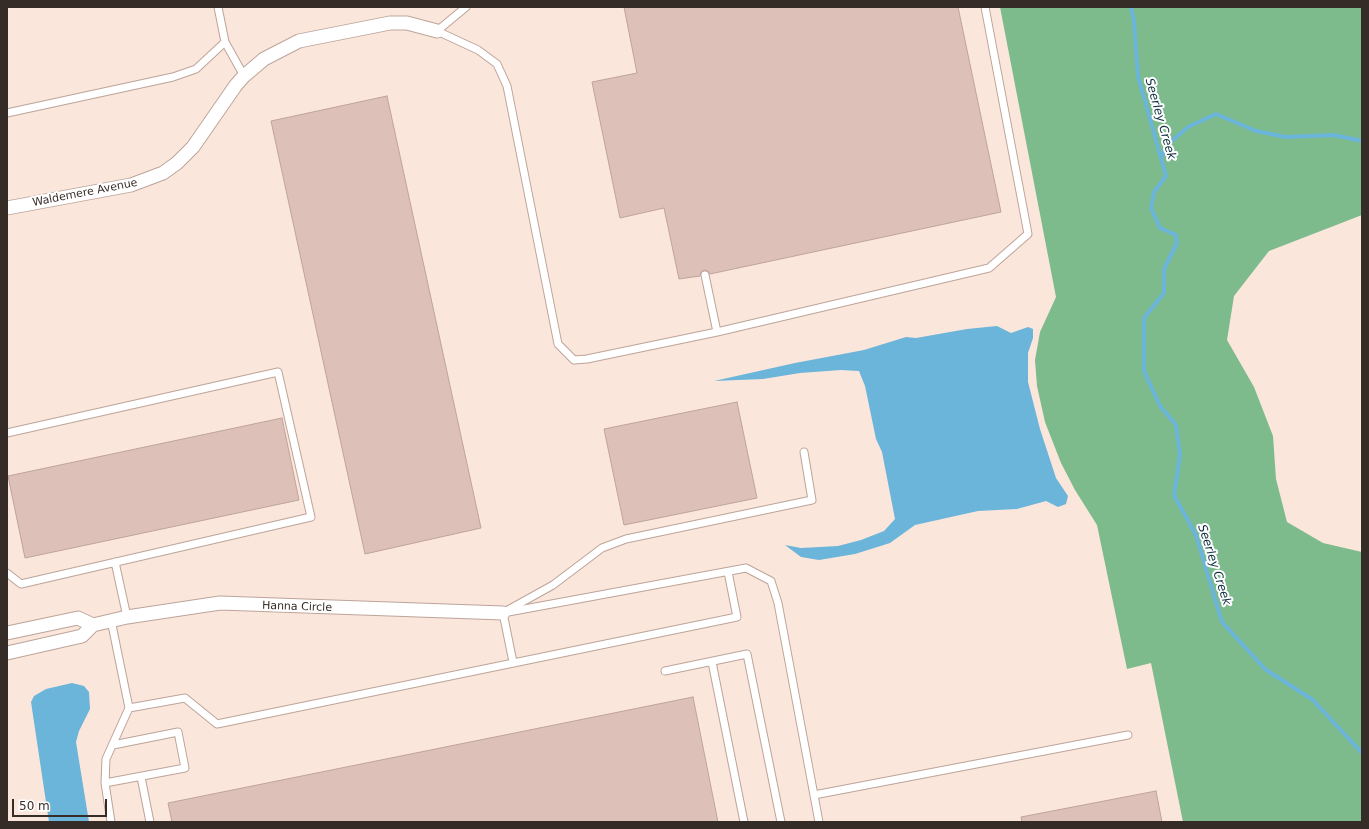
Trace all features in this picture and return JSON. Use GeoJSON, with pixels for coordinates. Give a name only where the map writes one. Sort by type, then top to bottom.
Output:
{"type":"FeatureCollection","features":[{"type":"Feature","properties":{"kind":"street","name":"Waldemere Avenue"},"geometry":{"type":"LineString","coordinates":[[7,208],[131,185],[163,173],[176,164],[193,147],[236,85],[244,76],[259,62],[299,41],[390,23],[407,23],[437,31]]}},
{"type":"Feature","properties":{"kind":"street","name":"Hanna Circle"},"geometry":{"type":"LineString","coordinates":[[7,653],[82,636],[93,625],[111,620],[220,603],[503,613]]}},
{"type":"Feature","properties":{"kind":"street"},"geometry":{"type":"LineString","coordinates":[[7,633],[78,618],[93,625]]}},
{"type":"Feature","properties":{"kind":"lane"},"geometry":{"type":"LineString","coordinates":[[218,7],[225,42],[244,76]]}},
{"type":"Feature","properties":{"kind":"lane"},"geometry":{"type":"LineString","coordinates":[[466,7],[437,31],[478,50],[497,64],[507,86],[558,344],[574,360],[587,359],[717,332],[989,268],[1028,234],[985,7]]}},
{"type":"Feature","properties":{"kind":"lane"},"geometry":{"type":"LineString","coordinates":[[7,114],[174,77],[196,69],[225,42]]}},
{"type":"Feature","properties":{"kind":"lane"},"geometry":{"type":"LineString","coordinates":[[705,276],[717,332]]}},
{"type":"Feature","properties":{"kind":"lane"},"geometry":{"type":"LineString","coordinates":[[7,433],[278,372],[311,517],[21,584],[7,573]]}},
{"type":"Feature","properties":{"kind":"lane"},"geometry":{"type":"LineString","coordinates":[[503,613],[553,585],[602,548],[626,539],[812,500],[804,452]]}},
{"type":"Feature","properties":{"kind":"lane"},"geometry":{"type":"LineString","coordinates":[[115,562],[127,617]]}},
{"type":"Feature","properties":{"kind":"lane"},"geometry":{"type":"LineString","coordinates":[[503,613],[746,568],[770,581],[778,603],[819,822]]}},
{"type":"Feature","properties":{"kind":"lane"},"geometry":{"type":"LineString","coordinates":[[128,708],[185,698],[217,724],[513,662],[737,618],[728,572]]}},
{"type":"Feature","properties":{"kind":"lane"},"geometry":{"type":"LineString","coordinates":[[503,613],[513,662]]}},
{"type":"Feature","properties":{"kind":"lane"},"geometry":{"type":"LineString","coordinates":[[111,620],[128,708],[106,759],[106,783],[111,822]]}},
{"type":"Feature","properties":{"kind":"lane"},"geometry":{"type":"LineString","coordinates":[[665,671],[747,654],[781,822]]}},
{"type":"Feature","properties":{"kind":"lane"},"geometry":{"type":"LineString","coordinates":[[712,662],[744,822]]}},
{"type":"Feature","properties":{"kind":"lane"},"geometry":{"type":"LineString","coordinates":[[106,783],[185,768],[178,732],[113,745]]}},
{"type":"Feature","properties":{"kind":"lane"},"geometry":{"type":"LineString","coordinates":[[814,795],[1128,734]]}},
{"type":"Feature","properties":{"kind":"lane"},"geometry":{"type":"LineString","coordinates":[[141,777],[150,822]]}},
{"type":"Feature","properties":{"kind":"green space"},"geometry":{"type":"Polygon","coordinates":[[[1000,7],[1362,7],[1362,215],[1269,251],[1234,296],[1227,340],[1254,387],[1273,436],[1276,479],[1287,522],[1323,543],[1362,552],[1362,822],[1183,822],[1151,663],[1127,669],[1097,525],[1075,490],[1061,463],[1045,422],[1037,386],[1035,360],[1040,332],[1056,297],[1000,7]]]}},
{"type":"Feature","properties":{"kind":"water"},"geometry":{"type":"Polygon","coordinates":[[[997,326],[1011,333],[1028,327],[1033,329],[1033,338],[1028,353],[1028,382],[1040,429],[1056,478],[1068,496],[1066,504],[1058,507],[1046,501],[1017,509],[978,511],[915,525],[890,543],[855,554],[819,560],[801,557],[785,545],[801,548],[838,546],[861,540],[884,531],[895,519],[882,452],[876,439],[865,386],[859,371],[841,370],[800,373],[763,379],[714,381],[795,363],[864,350],[906,337],[916,338],[967,329],[997,326]]]}},
{"type":"Feature","properties":{"kind":"water"},"geometry":{"type":"Polygon","coordinates":[[[72,683],[84,686],[89,692],[90,709],[79,731],[76,742],[89,822],[49,822],[31,702],[34,696],[46,689],[72,683]]]}},
{"type":"Feature","properties":{"kind":"building"},"geometry":{"type":"Polygon","coordinates":[[[624,7],[958,7],[1001,212],[710,274],[708,271],[704,270],[701,272],[700,276],[679,279],[664,208],[620,218],[592,82],[637,73],[624,7]]]}},
{"type":"Feature","properties":{"kind":"building"},"geometry":{"type":"Polygon","coordinates":[[[387,96],[481,528],[365,554],[271,121],[387,96]]]}},
{"type":"Feature","properties":{"kind":"building"},"geometry":{"type":"Polygon","coordinates":[[[737,402],[757,498],[624,525],[604,429],[737,402]]]}},
{"type":"Feature","properties":{"kind":"building"},"geometry":{"type":"Polygon","coordinates":[[[282,418],[299,500],[25,558],[8,476],[282,418]]]}},
{"type":"Feature","properties":{"kind":"building"},"geometry":{"type":"Polygon","coordinates":[[[693,697],[718,822],[172,822],[168,803],[693,697]]]}},
{"type":"Feature","properties":{"kind":"building"},"geometry":{"type":"Polygon","coordinates":[[[1156,791],[1162,822],[1022,822],[1021,817],[1156,791]]]}},
{"type":"Feature","properties":{"kind":"waterway","name":"Seerley Creek"},"geometry":{"type":"LineString","coordinates":[[1131,7],[1134,22],[1138,76],[1166,176],[1154,192],[1151,208],[1160,228],[1176,235],[1177,243],[1164,269],[1164,293],[1144,318],[1144,371],[1160,406],[1176,425],[1180,455],[1174,495],[1196,535],[1222,622],[1265,669],[1313,700],[1362,753]]}},
{"type":"Feature","properties":{"kind":"waterway"},"geometry":{"type":"LineString","coordinates":[[1161,159],[1167,145],[1188,127],[1216,114],[1256,131],[1286,137],[1334,135],[1362,141]]}}]}
